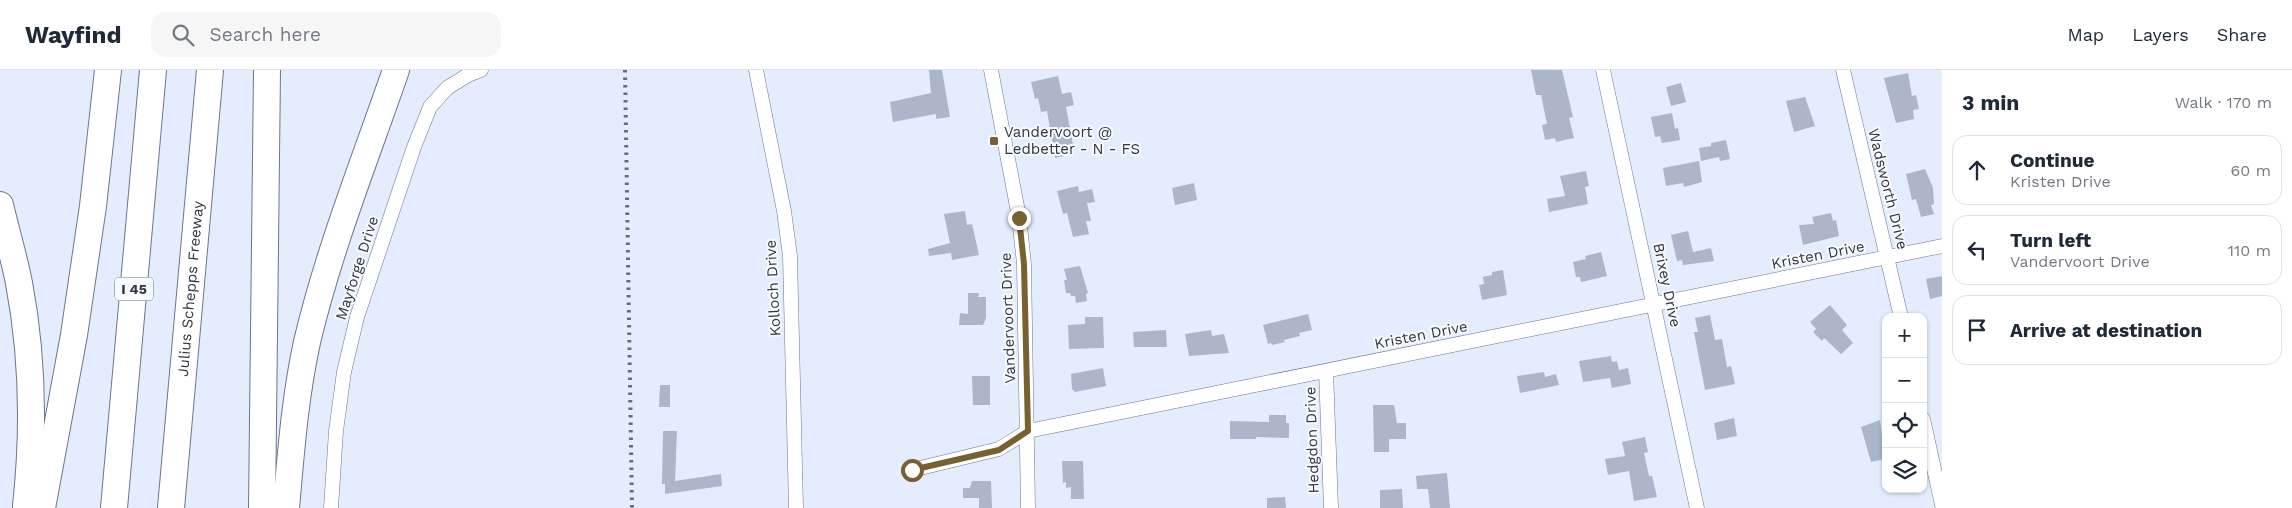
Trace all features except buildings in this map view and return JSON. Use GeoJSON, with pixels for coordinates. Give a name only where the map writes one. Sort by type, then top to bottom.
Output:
{"type":"FeatureCollection","features":[{"type":"Feature","properties":{"kind":"highway"},"geometry":{"type":"LineString","coordinates":[[42,508],[74,335],[93,206],[108,70]]}},
{"type":"Feature","properties":{"kind":"highway","name":"I 45"},"geometry":{"type":"LineString","coordinates":[[114,508],[153,70]]}},
{"type":"Feature","properties":{"kind":"highway","name":"Julius Schepps Freeway"},"geometry":{"type":"LineString","coordinates":[[171,508],[210,70]]}},
{"type":"Feature","properties":{"kind":"highway"},"geometry":{"type":"LineString","coordinates":[[262,508],[267,70]]}},
{"type":"Feature","properties":{"kind":"highway"},"geometry":{"type":"LineString","coordinates":[[286,508],[295,406],[307,342],[324,280],[396,70]]}},
{"type":"Feature","properties":{"kind":"highway"},"geometry":{"type":"LineString","coordinates":[[0,205],[19,282],[29,351],[32,417],[31,463],[26,508]]}},
{"type":"Feature","properties":{"kind":"street","name":"Mayforge Drive"},"geometry":{"type":"LineString","coordinates":[[331,508],[336,431],[344,372],[357,317],[414,147],[430,107],[448,88],[468,75],[481,70]]}},
{"type":"Feature","properties":{"kind":"street","name":"Kolloch Drive"},"geometry":{"type":"LineString","coordinates":[[756,70],[784,211],[790,256],[796,508]]}},
{"type":"Feature","properties":{"kind":"street","name":"Vandervoort Drive"},"geometry":{"type":"LineString","coordinates":[[991,70],[1019,218],[1024,264],[1028,508]]}},
{"type":"Feature","properties":{"kind":"street","name":"Brixey Drive"},"geometry":{"type":"LineString","coordinates":[[1604,70],[1697,508]]}},
{"type":"Feature","properties":{"kind":"street","name":"Wadsworth Drive"},"geometry":{"type":"LineString","coordinates":[[1843,70],[1900,313]]}},
{"type":"Feature","properties":{"kind":"street","name":"Kristen Drive"},"geometry":{"type":"LineString","coordinates":[[912,470],[999,450],[1028,431],[1942,246]]}},
{"type":"Feature","properties":{"kind":"street","name":"Hedgdon Drive"},"geometry":{"type":"LineString","coordinates":[[1326,371],[1331,508]]}},
{"type":"Feature","properties":{"kind":"street"},"geometry":{"type":"LineString","coordinates":[[1927,437],[1942,506]]}},
{"type":"Feature","properties":{"kind":"railway"},"geometry":{"type":"LineString","coordinates":[[625,70],[632,508]]}},
{"type":"Feature","properties":{"kind":"place","name":"Vandervoort @ Ledbetter - N - FS"},"geometry":{"type":"Point","coordinates":[994,141]}},
{"type":"Feature","properties":{"kind":"route"},"geometry":{"type":"LineString","coordinates":[[912,470],[999,450],[1028,431],[1024,264],[1019,218]]}}]}
